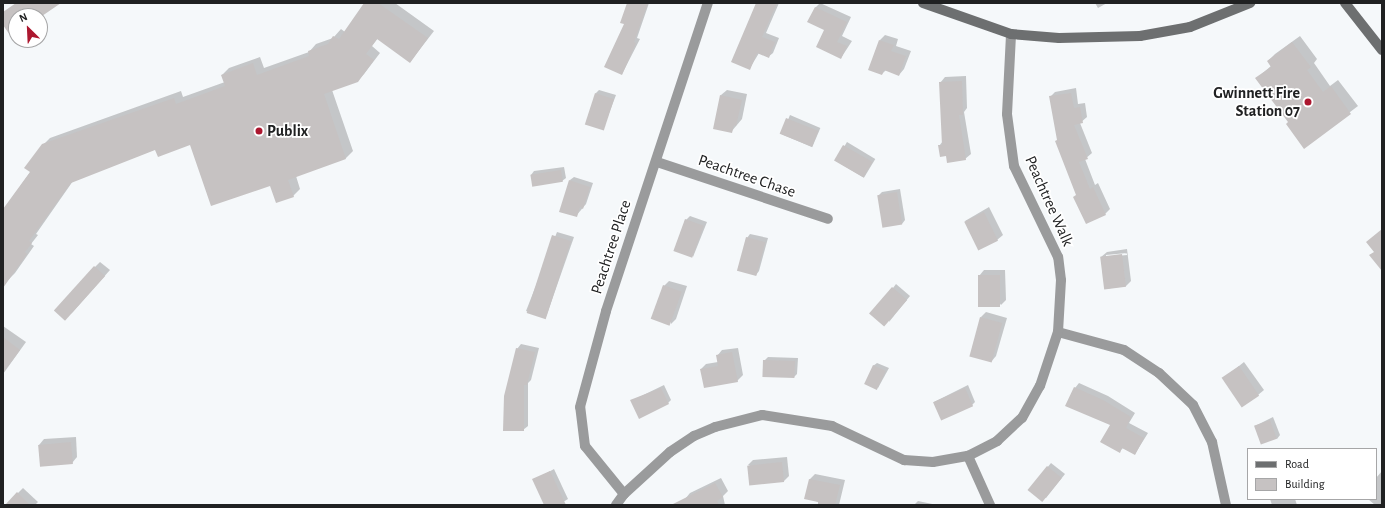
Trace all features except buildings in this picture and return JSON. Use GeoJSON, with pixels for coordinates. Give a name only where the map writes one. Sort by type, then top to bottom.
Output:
{"type":"FeatureCollection","features":[{"type":"Feature","properties":{"kind":"main road"},"geometry":{"type":"LineString","coordinates":[[923,3],[1011,34],[1059,38],[1140,36],[1190,27],[1250,3]]}},
{"type":"Feature","properties":{"kind":"main road"},"geometry":{"type":"LineString","coordinates":[[1345,3],[1382,50]]}},
{"type":"Feature","properties":{"kind":"street","name":"Peachtree Place"},"geometry":{"type":"LineString","coordinates":[[624,494],[585,446],[580,407],[606,311],[657,162],[708,3]]}},
{"type":"Feature","properties":{"kind":"street","name":"Peachtree Walk"},"geometry":{"type":"LineString","coordinates":[[616,505],[624,494],[670,452],[694,436],[762,415],[832,426],[904,460],[933,462],[968,456],[997,442],[1022,418],[1040,386],[1058,332],[1061,280],[1058,257],[1014,166],[1007,114],[1011,34]]}},
{"type":"Feature","properties":{"kind":"street","name":"Peachtree Chase"},"geometry":{"type":"LineString","coordinates":[[657,162],[828,219]]}},
{"type":"Feature","properties":{"kind":"street"},"geometry":{"type":"LineString","coordinates":[[1058,332],[1124,350],[1160,373],[1193,405],[1212,442],[1226,505]]}},
{"type":"Feature","properties":{"kind":"street"},"geometry":{"type":"LineString","coordinates":[[968,456],[990,505]]}},
{"type":"Feature","properties":{"kind":"place","name":"Gwinnett Fire Station 07"},"geometry":{"type":"Point","coordinates":[1308,102]}},
{"type":"Feature","properties":{"kind":"place","name":"Publix"},"geometry":{"type":"Point","coordinates":[259,131]}}]}
